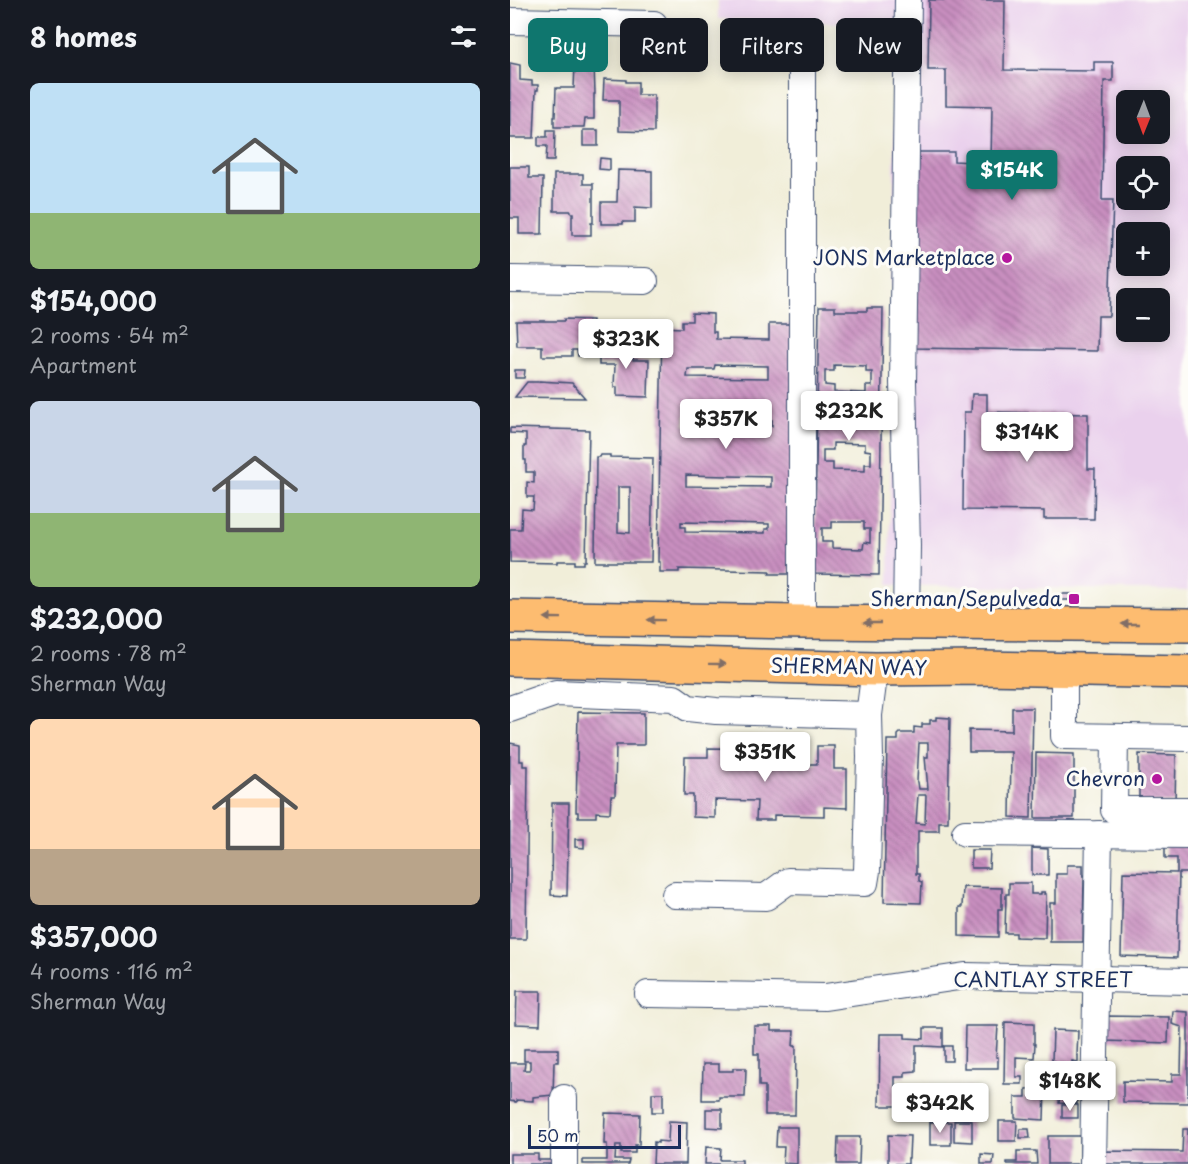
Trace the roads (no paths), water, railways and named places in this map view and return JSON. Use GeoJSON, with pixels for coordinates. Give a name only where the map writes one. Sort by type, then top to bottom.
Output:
{"type":"FeatureCollection","features":[{"type":"Feature","properties":{"kind":"main road"},"geometry":{"type":"LineString","coordinates":[[510,617],[1188,625]]}},
{"type":"Feature","properties":{"kind":"main road"},"geometry":{"type":"LineString","coordinates":[[595,619],[595,661]]}},
{"type":"Feature","properties":{"kind":"main road","name":"SHERMAN WAY"},"geometry":{"type":"LineString","coordinates":[[510,660],[875,669],[1188,672]]}},
{"type":"Feature","properties":{"kind":"street"},"geometry":{"type":"LineString","coordinates":[[906,623],[908,545],[903,383],[908,0]]}},
{"type":"Feature","properties":{"kind":"street"},"geometry":{"type":"LineString","coordinates":[[510,21],[620,23]]}},
{"type":"Feature","properties":{"kind":"street"},"geometry":{"type":"LineString","coordinates":[[802,72],[802,622]]}},
{"type":"Feature","properties":{"kind":"street"},"geometry":{"type":"LineString","coordinates":[[510,279],[645,281]]}},
{"type":"Feature","properties":{"kind":"street"},"geometry":{"type":"LineString","coordinates":[[674,698],[676,663]]}},
{"type":"Feature","properties":{"kind":"street"},"geometry":{"type":"LineString","coordinates":[[675,895],[766,897],[788,881],[865,883],[870,758],[869,715],[875,669]]}},
{"type":"Feature","properties":{"kind":"street"},"geometry":{"type":"LineString","coordinates":[[1064,670],[1064,736],[1188,738]]}},
{"type":"Feature","properties":{"kind":"street"},"geometry":{"type":"LineString","coordinates":[[510,709],[556,693],[674,698],[688,708],[716,711],[869,715]]}},
{"type":"Feature","properties":{"kind":"street"},"geometry":{"type":"LineString","coordinates":[[1115,737],[1114,810],[1188,810]]}},
{"type":"Feature","properties":{"kind":"street"},"geometry":{"type":"LineString","coordinates":[[965,833],[1188,834]]}},
{"type":"Feature","properties":{"kind":"street"},"geometry":{"type":"LineString","coordinates":[[1093,1164],[1099,834]]}},
{"type":"Feature","properties":{"kind":"street","name":"CANTLAY STREET"},"geometry":{"type":"LineString","coordinates":[[648,994],[825,997],[965,976],[1188,981]]}},
{"type":"Feature","properties":{"kind":"street"},"geometry":{"type":"LineString","coordinates":[[564,1098],[564,1164]]}},
{"type":"Feature","properties":{"kind":"place","name":"JONS Marketplace"},"geometry":{"type":"Point","coordinates":[1007,258]}},
{"type":"Feature","properties":{"kind":"place","name":"Sherman/Sepulveda"},"geometry":{"type":"Point","coordinates":[1074,599]}},
{"type":"Feature","properties":{"kind":"place","name":"Chevron"},"geometry":{"type":"Point","coordinates":[1157,779]}}]}
